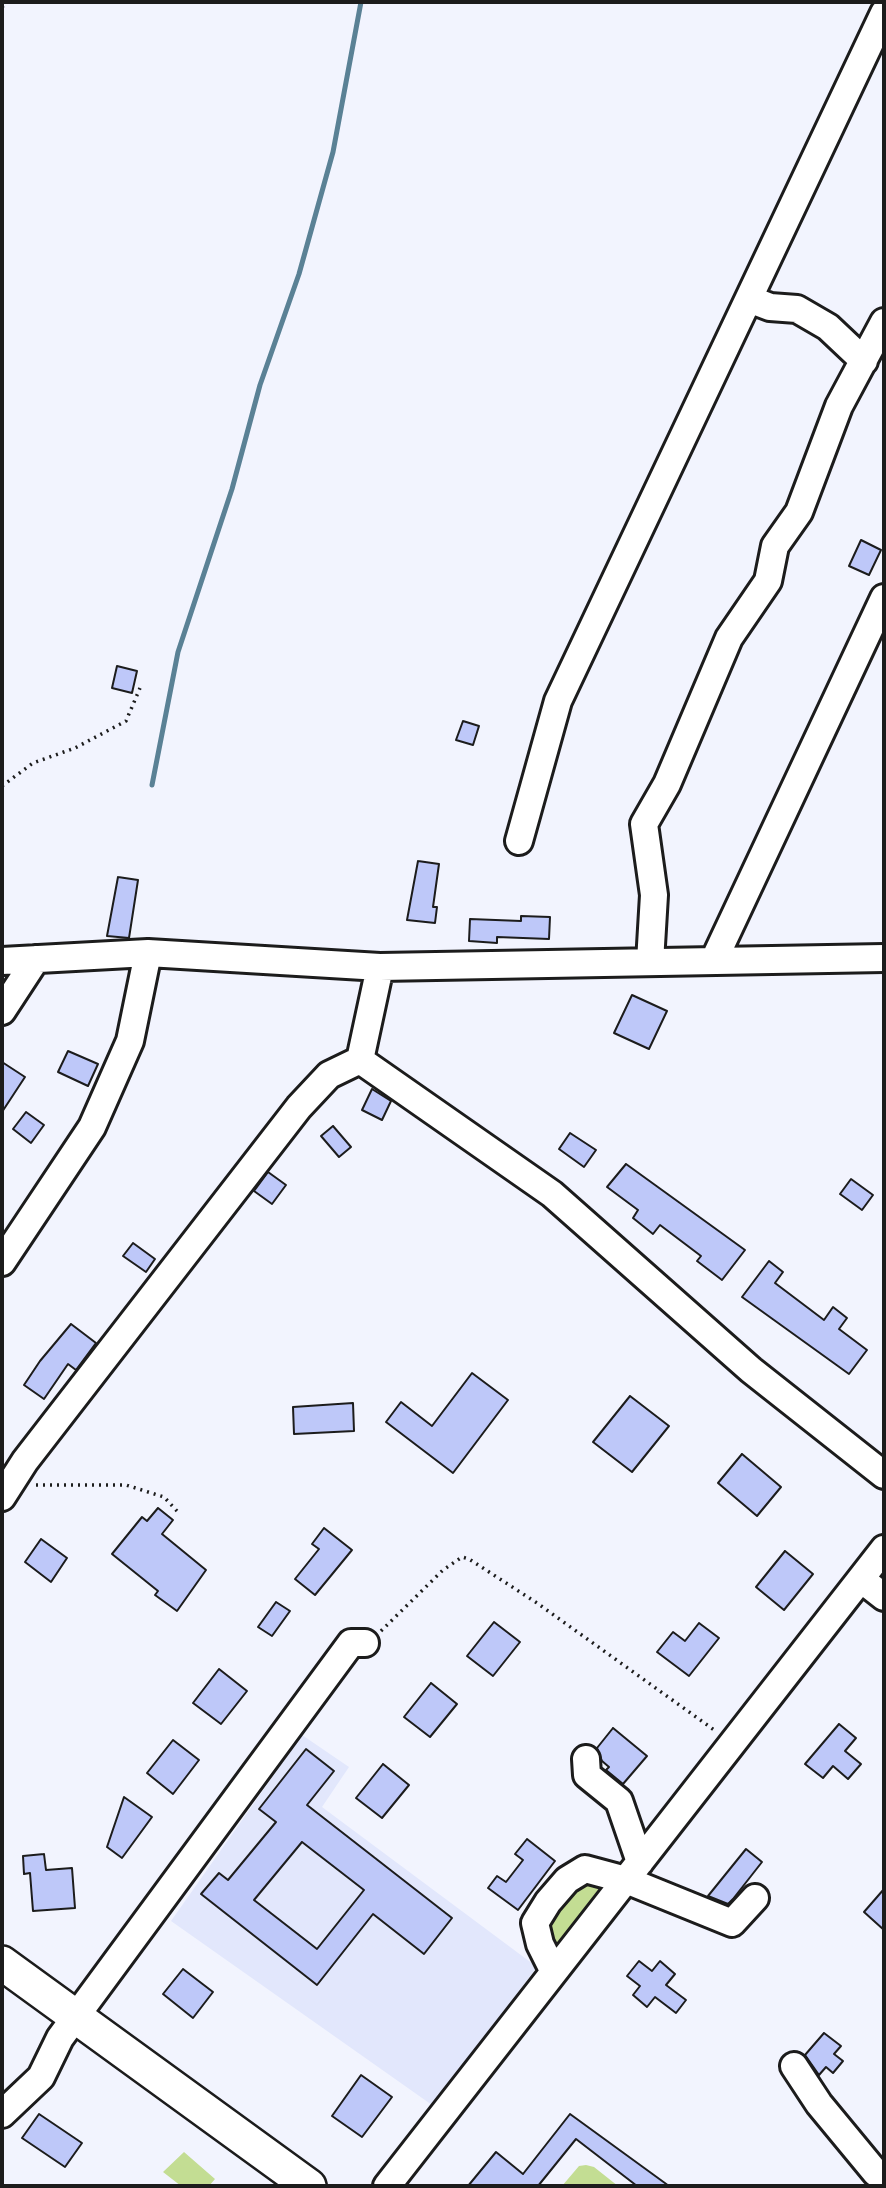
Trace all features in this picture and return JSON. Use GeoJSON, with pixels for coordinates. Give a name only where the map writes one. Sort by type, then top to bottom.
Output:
{"type":"FeatureCollection","features":[{"type":"Feature","properties":{"kind":"main road"},"geometry":{"type":"LineString","coordinates":[[2,1963],[309,2186]]}},
{"type":"Feature","properties":{"kind":"street"},"geometry":{"type":"LineString","coordinates":[[519,841],[558,701],[884,13]]}},
{"type":"Feature","properties":{"kind":"street"},"geometry":{"type":"LineString","coordinates":[[749,299],[770,307],[797,309],[828,327],[864,361]]}},
{"type":"Feature","properties":{"kind":"street"},"geometry":{"type":"LineString","coordinates":[[650,962],[654,895],[644,824],[667,784],[729,638],[768,581],[775,546],[799,512],[839,406],[884,322]]}},
{"type":"Feature","properties":{"kind":"street"},"geometry":{"type":"LineString","coordinates":[[714,960],[884,598]]}},
{"type":"Feature","properties":{"kind":"street"},"geometry":{"type":"LineString","coordinates":[[2,961],[148,953],[380,967],[884,958]]}},
{"type":"Feature","properties":{"kind":"street"},"geometry":{"type":"LineString","coordinates":[[2,1262],[92,1127],[130,1041],[148,953]]}},
{"type":"Feature","properties":{"kind":"street"},"geometry":{"type":"LineString","coordinates":[[2,1011],[36,959]]}},
{"type":"Feature","properties":{"kind":"street"},"geometry":{"type":"LineString","coordinates":[[360,1060],[380,967]]}},
{"type":"Feature","properties":{"kind":"street"},"geometry":{"type":"LineString","coordinates":[[360,1060],[552,1194],[751,1370],[884,1475]]}},
{"type":"Feature","properties":{"kind":"street"},"geometry":{"type":"LineString","coordinates":[[8,1486],[299,1107],[329,1076],[360,1060]]}},
{"type":"Feature","properties":{"kind":"street"},"geometry":{"type":"LineString","coordinates":[[387,2186],[884,1549]]}},
{"type":"Feature","properties":{"kind":"street"},"geometry":{"type":"LineString","coordinates":[[861,1579],[884,1597]]}},
{"type":"Feature","properties":{"kind":"street"},"geometry":{"type":"LineString","coordinates":[[2,2114],[41,2077],[60,2038],[351,1643],[365,1643]]}},
{"type":"Feature","properties":{"kind":"street"},"geometry":{"type":"LineString","coordinates":[[586,1759],[587,1775],[619,1801],[633,1871]]}},
{"type":"Feature","properties":{"kind":"street"},"geometry":{"type":"LineString","coordinates":[[554,1972],[540,1944],[535,1923],[548,1902],[567,1880],[585,1869],[633,1871],[732,1923],[755,1898]]}},
{"type":"Feature","properties":{"kind":"street"},"geometry":{"type":"LineString","coordinates":[[794,2066],[819,2104],[876,2174]]}},
{"type":"Feature","properties":{"kind":"path"},"geometry":{"type":"LineString","coordinates":[[2,7],[8,2]]}},
{"type":"Feature","properties":{"kind":"path"},"geometry":{"type":"LineString","coordinates":[[2,786],[33,763],[75,748],[126,721],[140,688]]}},
{"type":"Feature","properties":{"kind":"path"},"geometry":{"type":"LineString","coordinates":[[8,1486],[126,1485],[164,1497],[177,1511]]}},
{"type":"Feature","properties":{"kind":"path"},"geometry":{"type":"LineString","coordinates":[[365,1643],[380,1632],[443,1570],[462,1557],[470,1559],[537,1603],[733,1743]]}},
{"type":"Feature","properties":{"kind":"shaded area"},"geometry":{"type":"Polygon","coordinates":[[[302,1735],[349,1767],[322,1807],[537,1967],[432,2105],[171,1921],[302,1735]]]}},
{"type":"Feature","properties":{"kind":"green space"},"geometry":{"type":"Polygon","coordinates":[[[585,1882],[604,1882],[553,1952],[548,1915],[585,1882]]]}},
{"type":"Feature","properties":{"kind":"green space"},"geometry":{"type":"Polygon","coordinates":[[[184,2152],[215,2179],[209,2186],[181,2186],[163,2172],[184,2152]]]}},
{"type":"Feature","properties":{"kind":"green space"},"geometry":{"type":"Polygon","coordinates":[[[579,2166],[594,2167],[618,2186],[562,2186],[579,2166]]]}},
{"type":"Feature","properties":{"kind":"building"},"geometry":{"type":"Polygon","coordinates":[[[861,540],[881,550],[869,575],[849,566],[861,540]]]}},
{"type":"Feature","properties":{"kind":"building"},"geometry":{"type":"Polygon","coordinates":[[[117,666],[137,671],[132,693],[112,688],[117,666]]]}},
{"type":"Feature","properties":{"kind":"building"},"geometry":{"type":"Polygon","coordinates":[[[463,721],[479,726],[473,745],[456,740],[463,721]]]}},
{"type":"Feature","properties":{"kind":"building"},"geometry":{"type":"Polygon","coordinates":[[[418,861],[439,864],[433,907],[437,907],[435,923],[407,920],[418,861]]]}},
{"type":"Feature","properties":{"kind":"building"},"geometry":{"type":"Polygon","coordinates":[[[118,877],[138,880],[129,938],[107,936],[118,877]]]}},
{"type":"Feature","properties":{"kind":"building"},"geometry":{"type":"Polygon","coordinates":[[[521,916],[550,917],[549,939],[497,937],[497,943],[469,941],[470,919],[521,921],[521,916]]]}},
{"type":"Feature","properties":{"kind":"building"},"geometry":{"type":"Polygon","coordinates":[[[632,995],[667,1011],[649,1049],[614,1033],[632,995]]]}},
{"type":"Feature","properties":{"kind":"building"},"geometry":{"type":"Polygon","coordinates":[[[68,1051],[98,1064],[88,1086],[58,1072],[68,1051]]]}},
{"type":"Feature","properties":{"kind":"building"},"geometry":{"type":"Polygon","coordinates":[[[2,1062],[25,1077],[2,1112],[2,1062]]]}},
{"type":"Feature","properties":{"kind":"building"},"geometry":{"type":"Polygon","coordinates":[[[372,1089],[391,1101],[382,1120],[362,1110],[372,1089]]]}},
{"type":"Feature","properties":{"kind":"building"},"geometry":{"type":"Polygon","coordinates":[[[26,1112],[44,1125],[31,1143],[13,1129],[26,1112]]]}},
{"type":"Feature","properties":{"kind":"building"},"geometry":{"type":"Polygon","coordinates":[[[333,1126],[351,1147],[339,1157],[321,1136],[333,1126]]]}},
{"type":"Feature","properties":{"kind":"building"},"geometry":{"type":"Polygon","coordinates":[[[570,1133],[596,1150],[584,1167],[559,1149],[570,1133]]]}},
{"type":"Feature","properties":{"kind":"building"},"geometry":{"type":"Polygon","coordinates":[[[626,1164],[745,1250],[722,1280],[697,1261],[701,1256],[660,1225],[653,1234],[633,1218],[638,1210],[607,1187],[626,1164]]]}},
{"type":"Feature","properties":{"kind":"building"},"geometry":{"type":"Polygon","coordinates":[[[268,1172],[286,1185],[272,1204],[254,1191],[268,1172]]]}},
{"type":"Feature","properties":{"kind":"building"},"geometry":{"type":"Polygon","coordinates":[[[851,1179],[873,1195],[862,1210],[840,1194],[851,1179]]]}},
{"type":"Feature","properties":{"kind":"building"},"geometry":{"type":"Polygon","coordinates":[[[133,1243],[155,1259],[146,1272],[123,1256],[133,1243]]]}},
{"type":"Feature","properties":{"kind":"building"},"geometry":{"type":"Polygon","coordinates":[[[769,1261],[783,1272],[775,1283],[824,1320],[833,1307],[847,1318],[839,1329],[867,1350],[849,1374],[742,1297],[769,1261]]]}},
{"type":"Feature","properties":{"kind":"building"},"geometry":{"type":"Polygon","coordinates":[[[71,1324],[96,1343],[76,1370],[68,1364],[44,1399],[24,1385],[71,1324]]]}},
{"type":"Feature","properties":{"kind":"building"},"geometry":{"type":"Polygon","coordinates":[[[472,1373],[508,1400],[453,1473],[386,1422],[401,1402],[432,1426],[472,1373]]]}},
{"type":"Feature","properties":{"kind":"building"},"geometry":{"type":"Polygon","coordinates":[[[630,1396],[669,1426],[632,1472],[593,1442],[630,1396]]]}},
{"type":"Feature","properties":{"kind":"building"},"geometry":{"type":"Polygon","coordinates":[[[353,1403],[354,1431],[294,1434],[293,1407],[353,1403]]]}},
{"type":"Feature","properties":{"kind":"building"},"geometry":{"type":"Polygon","coordinates":[[[742,1454],[781,1487],[757,1516],[718,1483],[742,1454]]]}},
{"type":"Feature","properties":{"kind":"building"},"geometry":{"type":"Polygon","coordinates":[[[158,1508],[173,1520],[162,1534],[206,1570],[177,1611],[155,1595],[158,1591],[112,1554],[142,1517],[147,1521],[158,1508]]]}},
{"type":"Feature","properties":{"kind":"building"},"geometry":{"type":"Polygon","coordinates":[[[324,1528],[352,1550],[315,1595],[295,1579],[319,1549],[312,1544],[324,1528]]]}},
{"type":"Feature","properties":{"kind":"building"},"geometry":{"type":"Polygon","coordinates":[[[41,1539],[67,1558],[51,1582],[25,1562],[41,1539]]]}},
{"type":"Feature","properties":{"kind":"building"},"geometry":{"type":"Polygon","coordinates":[[[785,1551],[813,1574],[784,1610],[756,1587],[785,1551]]]}},
{"type":"Feature","properties":{"kind":"building"},"geometry":{"type":"Polygon","coordinates":[[[276,1602],[290,1611],[272,1636],[258,1627],[276,1602]]]}},
{"type":"Feature","properties":{"kind":"building"},"geometry":{"type":"Polygon","coordinates":[[[494,1622],[520,1642],[493,1676],[467,1656],[494,1622]]]}},
{"type":"Feature","properties":{"kind":"building"},"geometry":{"type":"Polygon","coordinates":[[[699,1623],[719,1638],[689,1676],[657,1652],[673,1632],[685,1641],[699,1623]]]}},
{"type":"Feature","properties":{"kind":"building"},"geometry":{"type":"Polygon","coordinates":[[[219,1669],[247,1691],[221,1724],[193,1703],[219,1669]]]}},
{"type":"Feature","properties":{"kind":"building"},"geometry":{"type":"Polygon","coordinates":[[[431,1683],[457,1704],[430,1737],[404,1717],[431,1683]]]}},
{"type":"Feature","properties":{"kind":"building"},"geometry":{"type":"Polygon","coordinates":[[[839,1724],[856,1738],[845,1751],[861,1764],[848,1779],[833,1766],[823,1778],[805,1764],[839,1724]]]}},
{"type":"Feature","properties":{"kind":"building"},"geometry":{"type":"Polygon","coordinates":[[[613,1728],[647,1756],[623,1784],[606,1770],[609,1767],[602,1761],[597,1748],[613,1728]]]}},
{"type":"Feature","properties":{"kind":"building"},"geometry":{"type":"Polygon","coordinates":[[[173,1740],[199,1760],[173,1794],[147,1773],[173,1740]]]}},
{"type":"Feature","properties":{"kind":"building"},"geometry":{"type":"Polygon","coordinates":[[[306,1749],[334,1771],[307,1805],[452,1918],[424,1954],[373,1914],[317,1985],[201,1894],[219,1873],[228,1880],[276,1822],[259,1809],[306,1749]],[[302,1842],[254,1900],[317,1949],[364,1890],[302,1842]]]}},
{"type":"Feature","properties":{"kind":"building"},"geometry":{"type":"Polygon","coordinates":[[[383,1764],[409,1785],[382,1818],[356,1798],[383,1764]]]}},
{"type":"Feature","properties":{"kind":"building"},"geometry":{"type":"Polygon","coordinates":[[[124,1797],[152,1817],[122,1858],[107,1847],[124,1797]]]}},
{"type":"Feature","properties":{"kind":"building"},"geometry":{"type":"Polygon","coordinates":[[[527,1839],[555,1861],[518,1910],[488,1888],[497,1876],[506,1882],[523,1860],[515,1854],[527,1839]]]}},
{"type":"Feature","properties":{"kind":"building"},"geometry":{"type":"Polygon","coordinates":[[[746,1849],[762,1862],[733,1899],[728,1904],[708,1896],[746,1849]]]}},
{"type":"Feature","properties":{"kind":"building"},"geometry":{"type":"Polygon","coordinates":[[[44,1854],[46,1870],[72,1868],[75,1908],[33,1911],[30,1873],[24,1874],[23,1856],[44,1854]]]}},
{"type":"Feature","properties":{"kind":"building"},"geometry":{"type":"Polygon","coordinates":[[[884,1889],[884,1930],[864,1912],[884,1889]]]}},
{"type":"Feature","properties":{"kind":"building"},"geometry":{"type":"Polygon","coordinates":[[[639,1961],[652,1971],[660,1961],[675,1974],[666,1985],[686,2000],[676,2013],[655,1997],[647,2007],[633,1995],[640,1986],[627,1976],[639,1961]]]}},
{"type":"Feature","properties":{"kind":"building"},"geometry":{"type":"Polygon","coordinates":[[[183,1969],[213,1992],[193,2018],[163,1994],[183,1969]]]}},
{"type":"Feature","properties":{"kind":"building"},"geometry":{"type":"Polygon","coordinates":[[[824,2033],[841,2046],[834,2054],[843,2061],[833,2073],[826,2067],[819,2075],[805,2055],[824,2033]]]}},
{"type":"Feature","properties":{"kind":"building"},"geometry":{"type":"Polygon","coordinates":[[[361,2075],[392,2097],[362,2137],[332,2116],[361,2075]]]}},
{"type":"Feature","properties":{"kind":"building"},"geometry":{"type":"Polygon","coordinates":[[[39,2114],[82,2143],[65,2167],[22,2138],[39,2114]]]}},
{"type":"Feature","properties":{"kind":"building"},"geometry":{"type":"Polygon","coordinates":[[[570,2114],[669,2186],[637,2186],[576,2139],[538,2186],[468,2186],[496,2152],[523,2174],[570,2114]]]}},
{"type":"Feature","properties":{"kind":"waterway"},"geometry":{"type":"LineString","coordinates":[[152,785],[178,652],[232,489],[260,385],[299,274],[333,152],[361,2]]}}]}
